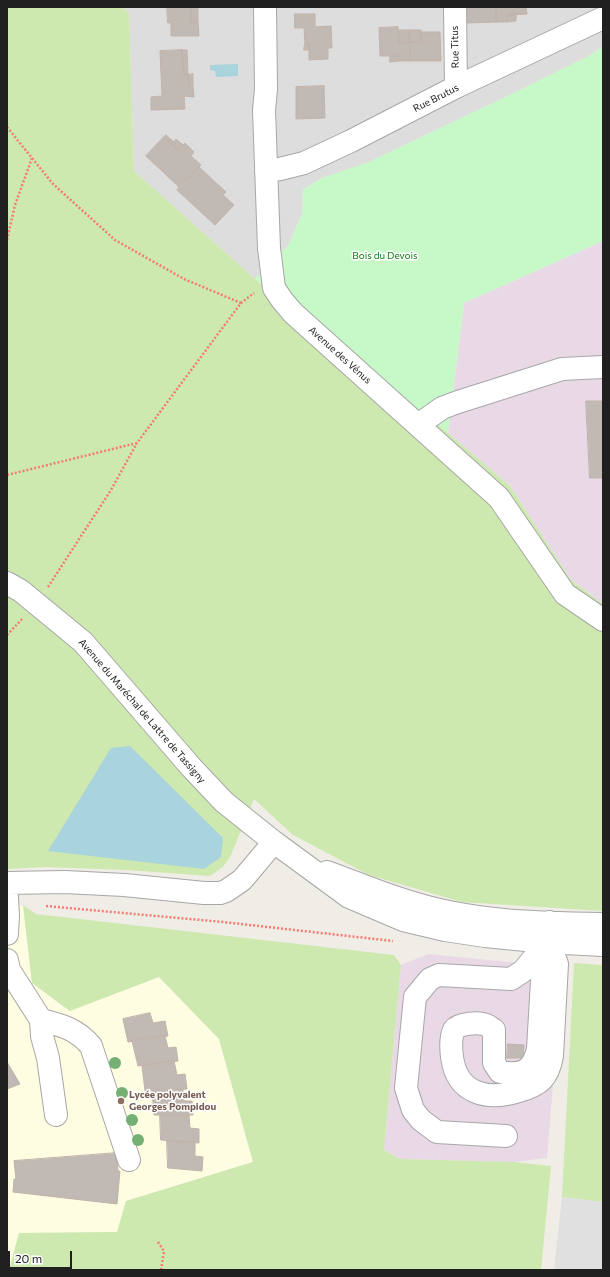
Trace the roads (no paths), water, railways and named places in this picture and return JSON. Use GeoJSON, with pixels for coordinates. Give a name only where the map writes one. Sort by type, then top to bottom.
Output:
{"type":"FeatureCollection","features":[{"type":"Feature","properties":{"kind":"street","name":"Avenue des Vénus"},"geometry":{"type":"LineString","coordinates":[[265,7],[266,89],[264,110],[269,248],[274,288],[293,313],[499,498],[566,594],[603,620]]}},
{"type":"Feature","properties":{"kind":"street","name":"Rue Titus"},"geometry":{"type":"LineString","coordinates":[[455,7],[456,87]]}},
{"type":"Feature","properties":{"kind":"street","name":"Rue Brutus"},"geometry":{"type":"LineString","coordinates":[[266,171],[304,163],[351,141],[456,87],[603,18]]}},
{"type":"Feature","properties":{"kind":"street"},"geometry":{"type":"LineString","coordinates":[[418,425],[442,408],[562,369],[603,368]]}},
{"type":"Feature","properties":{"kind":"street","name":"Avenue du Maréchal de Lattre de Tassigny"},"geometry":{"type":"LineString","coordinates":[[7,583],[21,591],[83,642],[191,767],[224,802],[274,842],[349,897],[403,920],[446,930],[548,932],[603,924]]}},
{"type":"Feature","properties":{"kind":"street"},"geometry":{"type":"LineString","coordinates":[[7,883],[65,882],[124,885],[204,893],[220,892],[226,891],[242,880],[274,842]]}},
{"type":"Feature","properties":{"kind":"street"},"geometry":{"type":"LineString","coordinates":[[7,897],[7,934]]}},
{"type":"Feature","properties":{"kind":"street"},"geometry":{"type":"LineString","coordinates":[[548,932],[557,964],[552,1056],[549,1069],[544,1078],[532,1086],[518,1092],[498,1095],[480,1094],[467,1089],[459,1079],[453,1065],[452,1058],[451,1046],[454,1030],[459,1026],[486,1024],[494,1030],[494,1063],[500,1072],[513,1074],[521,1072],[530,1067],[535,1060],[538,1049],[543,964],[548,932]]}},
{"type":"Feature","properties":{"kind":"street"},"geometry":{"type":"LineString","coordinates":[[506,1136],[437,1132],[421,1120],[413,1110],[406,1088],[415,997],[430,979],[439,975],[511,979],[523,971],[548,932]]}},
{"type":"Feature","properties":{"kind":"street","name":"Avenue du Maréchal de Lattre de Tassigny"},"geometry":{"type":"LineString","coordinates":[[548,932],[603,945]]}},
{"type":"Feature","properties":{"kind":"street"},"geometry":{"type":"LineString","coordinates":[[7,960],[9,970],[41,1020],[42,1036],[48,1058],[56,1115]]}},
{"type":"Feature","properties":{"kind":"street"},"geometry":{"type":"LineString","coordinates":[[41,1020],[66,1027],[84,1038],[91,1046],[129,1160]]}},
{"type":"Feature","properties":{"kind":"water"},"geometry":{"type":"Polygon","coordinates":[[[238,64],[238,76],[216,77],[215,71],[210,70],[210,65],[238,64]]]}},
{"type":"Feature","properties":{"kind":"water"},"geometry":{"type":"Polygon","coordinates":[[[130,746],[223,838],[221,857],[204,869],[48,851],[111,748],[130,746]]]}},
{"type":"Feature","properties":{"kind":"place","name":"Lycée polyvalent Georges Pompidou"},"geometry":{"type":"Point","coordinates":[121,1101]}},
{"type":"Feature","properties":{"kind":"park label","name":"Bois du Devois"},"geometry":{"type":"Point","coordinates":[385,256]}}]}
